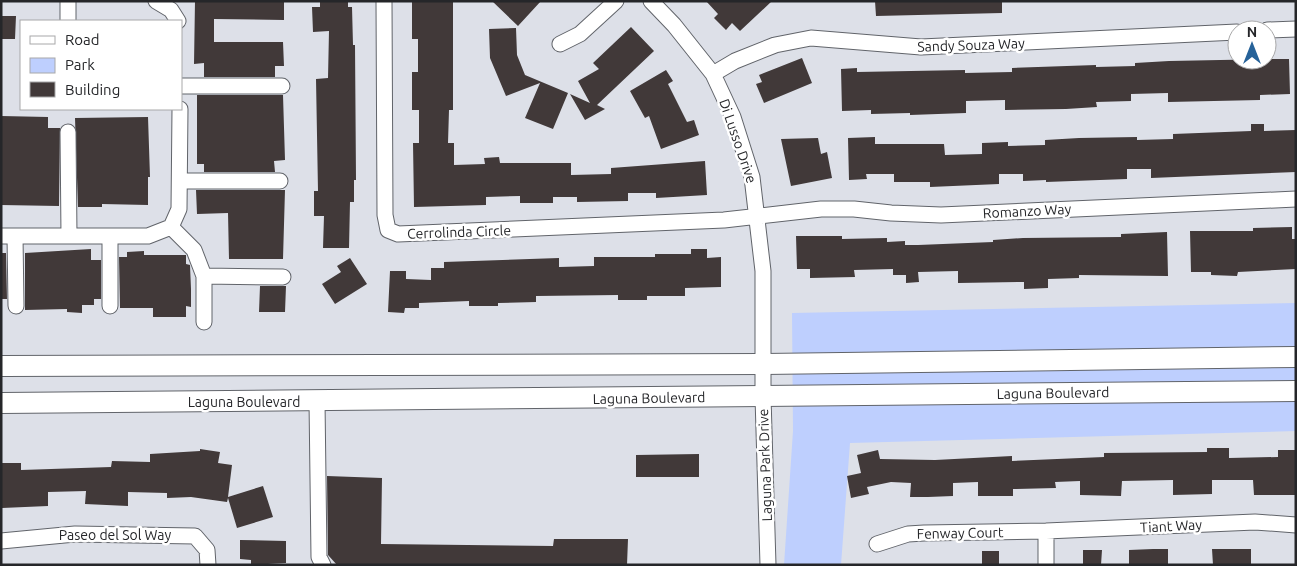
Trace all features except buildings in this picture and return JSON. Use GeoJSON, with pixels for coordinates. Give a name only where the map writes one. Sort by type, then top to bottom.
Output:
{"type":"FeatureCollection","features":[{"type":"Feature","properties":{"kind":"main road"},"geometry":{"type":"LineString","coordinates":[[1,366],[764,364],[1296,357]]}},
{"type":"Feature","properties":{"kind":"main road","name":"Laguna Boulevard"},"geometry":{"type":"LineString","coordinates":[[1,403],[1296,391]]}},
{"type":"Feature","properties":{"kind":"street"},"geometry":{"type":"LineString","coordinates":[[68,1],[68,20]]}},
{"type":"Feature","properties":{"kind":"street"},"geometry":{"type":"LineString","coordinates":[[156,1],[176,11]]}},
{"type":"Feature","properties":{"kind":"street","name":"Cerrolinda Circle"},"geometry":{"type":"LineString","coordinates":[[384,1],[385,215],[388,230],[398,234],[620,226],[758,216]]}},
{"type":"Feature","properties":{"kind":"street"},"geometry":{"type":"LineString","coordinates":[[560,44],[580,34],[616,1]]}},
{"type":"Feature","properties":{"kind":"street","name":"Di Lusso Drive"},"geometry":{"type":"LineString","coordinates":[[651,1],[674,25],[713,74],[733,117],[752,176],[763,271],[764,364]]}},
{"type":"Feature","properties":{"kind":"street"},"geometry":{"type":"LineString","coordinates":[[1277,30],[1296,29]]}},
{"type":"Feature","properties":{"kind":"street","name":"Sandy Souza Way"},"geometry":{"type":"LineString","coordinates":[[713,74],[757,51],[792,40],[811,38],[921,47],[1227,32]]}},
{"type":"Feature","properties":{"kind":"street"},"geometry":{"type":"LineString","coordinates":[[182,86],[282,86]]}},
{"type":"Feature","properties":{"kind":"street"},"geometry":{"type":"LineString","coordinates":[[16,306],[8,236],[148,236],[171,226],[179,209],[180,110]]}},
{"type":"Feature","properties":{"kind":"street"},"geometry":{"type":"LineString","coordinates":[[68,132],[68,236]]}},
{"type":"Feature","properties":{"kind":"street"},"geometry":{"type":"LineString","coordinates":[[180,182],[280,182]]}},
{"type":"Feature","properties":{"kind":"street","name":"Romanzo Way"},"geometry":{"type":"LineString","coordinates":[[758,216],[822,209],[854,209],[941,215],[1296,199]]}},
{"type":"Feature","properties":{"kind":"street"},"geometry":{"type":"LineString","coordinates":[[171,226],[194,250],[204,276],[204,322]]}},
{"type":"Feature","properties":{"kind":"street"},"geometry":{"type":"LineString","coordinates":[[110,236],[110,306]]}},
{"type":"Feature","properties":{"kind":"street"},"geometry":{"type":"LineString","coordinates":[[204,276],[283,277]]}},
{"type":"Feature","properties":{"kind":"street","name":"Laguna Park Drive"},"geometry":{"type":"LineString","coordinates":[[764,364],[763,397],[768,565]]}},
{"type":"Feature","properties":{"kind":"street"},"geometry":{"type":"LineString","coordinates":[[317,401],[319,557],[323,565]]}},
{"type":"Feature","properties":{"kind":"street","name":"Tiant Way"},"geometry":{"type":"LineString","coordinates":[[1046,531],[1255,522],[1296,525]]}},
{"type":"Feature","properties":{"kind":"street"},"geometry":{"type":"LineString","coordinates":[[1046,531],[1046,565]]}},
{"type":"Feature","properties":{"kind":"street","name":"Fenway Court"},"geometry":{"type":"LineString","coordinates":[[876,544],[908,534],[1046,531]]}},
{"type":"Feature","properties":{"kind":"street","name":"Paseo del Sol Way"},"geometry":{"type":"LineString","coordinates":[[1,541],[75,534],[195,536],[207,550],[208,565]]}},
{"type":"Feature","properties":{"kind":"green space"},"geometry":{"type":"Polygon","coordinates":[[[1296,303],[1296,431],[850,443],[841,565],[784,565],[793,431],[792,313],[1296,303]]]}}]}
